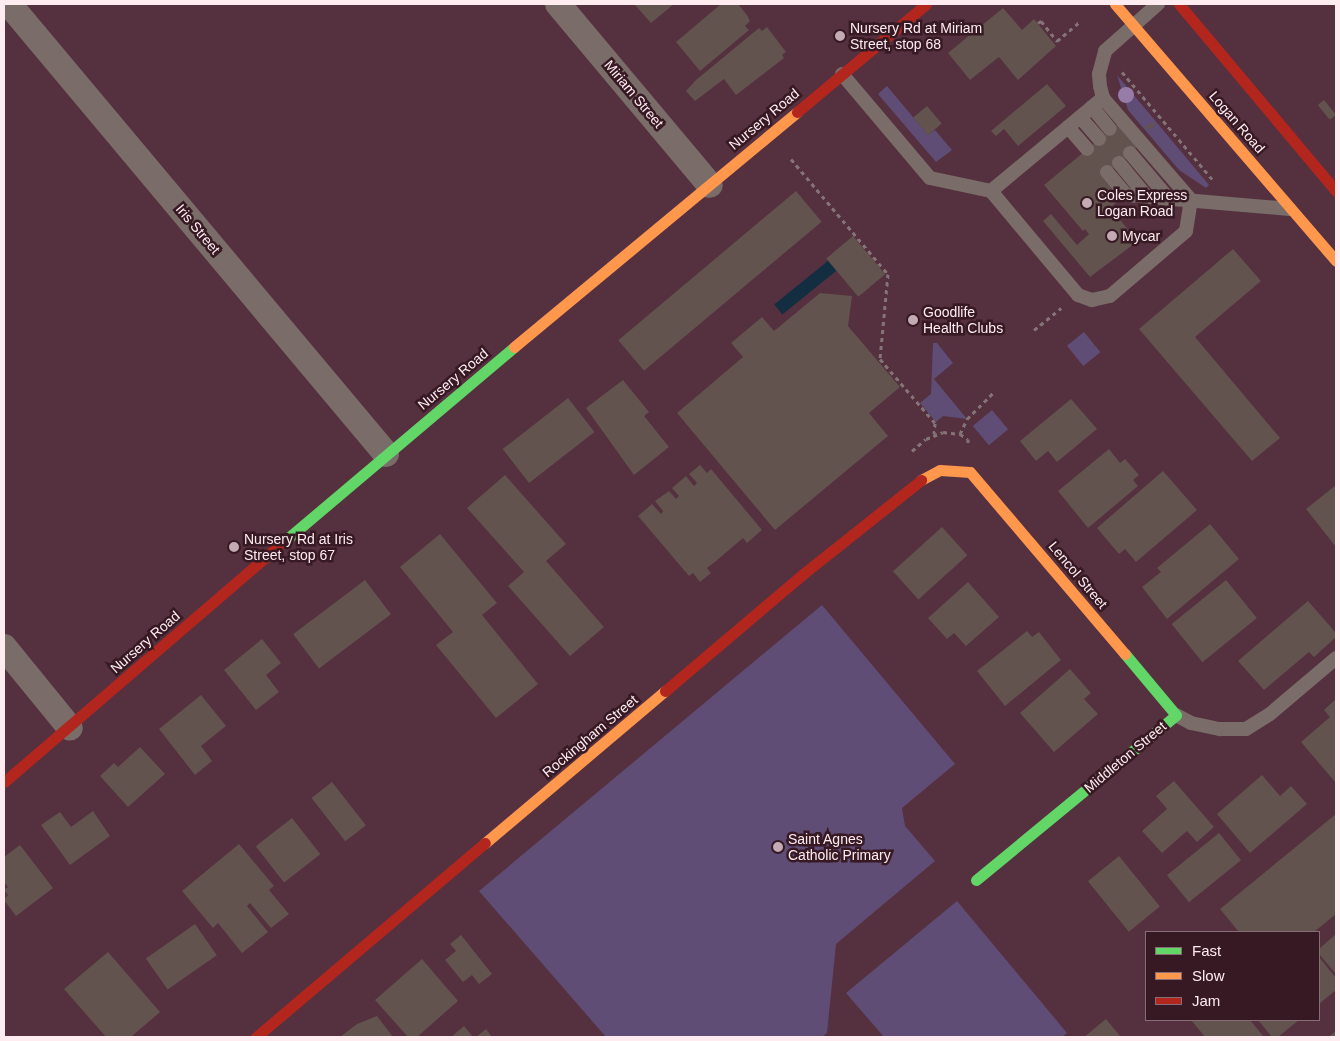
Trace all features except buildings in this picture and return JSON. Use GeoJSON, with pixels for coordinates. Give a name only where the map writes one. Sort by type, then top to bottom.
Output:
{"type":"FeatureCollection","features":[{"type":"Feature","properties":{"kind":"main road","name":"Nursery Road"},"geometry":{"type":"LineString","coordinates":[[4,782],[70,728],[386,454],[926,4]]}},
{"type":"Feature","properties":{"kind":"main road","name":"Logan Road"},"geometry":{"type":"LineString","coordinates":[[1115,4],[1336,262]]}},
{"type":"Feature","properties":{"kind":"main road"},"geometry":{"type":"LineString","coordinates":[[1179,4],[1336,191]]}},
{"type":"Feature","properties":{"kind":"main road","name":"Lencol Street"},"geometry":{"type":"LineString","coordinates":[[950,469],[970,472],[984,486],[1176,715]]}},
{"type":"Feature","properties":{"kind":"main road","name":"Rockingham Street"},"geometry":{"type":"LineString","coordinates":[[256,1037],[803,574],[916,483],[940,470],[950,469]]}},
{"type":"Feature","properties":{"kind":"main road","name":"Middleton Street"},"geometry":{"type":"LineString","coordinates":[[976,880],[1176,715]]}},
{"type":"Feature","properties":{"kind":"street","name":"Iris Street"},"geometry":{"type":"LineString","coordinates":[[9,4],[386,454]]}},
{"type":"Feature","properties":{"kind":"street","name":"Miriam Street"},"geometry":{"type":"LineString","coordinates":[[558,4],[710,184]]}},
{"type":"Feature","properties":{"kind":"street"},"geometry":{"type":"LineString","coordinates":[[4,647],[70,728]]}},
{"type":"Feature","properties":{"kind":"lane"},"geometry":{"type":"LineString","coordinates":[[842,74],[930,178],[990,192],[1078,295],[1092,300],[1110,296],[1186,231],[1191,200],[1104,98],[1099,74],[1105,51],[1158,4]]}},
{"type":"Feature","properties":{"kind":"lane"},"geometry":{"type":"LineString","coordinates":[[990,192],[1104,98]]}},
{"type":"Feature","properties":{"kind":"lane"},"geometry":{"type":"LineString","coordinates":[[1092,108],[1110,130]]}},
{"type":"Feature","properties":{"kind":"lane"},"geometry":{"type":"LineString","coordinates":[[1080,117],[1099,139]]}},
{"type":"Feature","properties":{"kind":"lane"},"geometry":{"type":"LineString","coordinates":[[1068,127],[1087,149]]}},
{"type":"Feature","properties":{"kind":"lane"},"geometry":{"type":"LineString","coordinates":[[1130,153],[1169,199]]}},
{"type":"Feature","properties":{"kind":"lane"},"geometry":{"type":"LineString","coordinates":[[1119,163],[1147,197]]}},
{"type":"Feature","properties":{"kind":"lane"},"geometry":{"type":"LineString","coordinates":[[1107,172],[1126,195],[1292,209]]}},
{"type":"Feature","properties":{"kind":"lane","name":"Middleton Street"},"geometry":{"type":"LineString","coordinates":[[1176,715],[1191,723],[1220,730],[1246,729],[1270,714],[1336,658]]}},
{"type":"Feature","properties":{"kind":"path"},"geometry":{"type":"LineString","coordinates":[[1038,23],[1040,21],[1057,41],[1080,22]]}},
{"type":"Feature","properties":{"kind":"path"},"geometry":{"type":"LineString","coordinates":[[1120,70],[1233,204]]}},
{"type":"Feature","properties":{"kind":"path"},"geometry":{"type":"LineString","coordinates":[[791,159],[888,274],[880,359],[935,423],[934,434]]}},
{"type":"Feature","properties":{"kind":"path"},"geometry":{"type":"LineString","coordinates":[[1034,330],[1062,307]]}},
{"type":"Feature","properties":{"kind":"path"},"geometry":{"type":"LineString","coordinates":[[960,434],[966,419],[994,392]]}},
{"type":"Feature","properties":{"kind":"shaded area"},"geometry":{"type":"Polygon","coordinates":[[[1117,75],[1209,185],[1206,188],[1179,170],[1128,110],[1117,75]]]}},
{"type":"Feature","properties":{"kind":"shaded area"},"geometry":{"type":"Polygon","coordinates":[[[887,86],[928,135],[935,130],[952,150],[936,162],[878,94],[887,86]]]}},
{"type":"Feature","properties":{"kind":"shaded area"},"geometry":{"type":"Polygon","coordinates":[[[1084,332],[1100,352],[1083,366],[1067,346],[1084,332]]]}},
{"type":"Feature","properties":{"kind":"shaded area"},"geometry":{"type":"Polygon","coordinates":[[[933,343],[937,343],[953,363],[934,379],[967,419],[943,416],[936,422],[920,403],[931,394],[933,343]]]}},
{"type":"Feature","properties":{"kind":"shaded area"},"geometry":{"type":"Polygon","coordinates":[[[992,410],[1008,429],[989,445],[973,426],[992,410]]]}},
{"type":"Feature","properties":{"kind":"shaded area","name":"Saint Agnes Catholic Primary"},"geometry":{"type":"Polygon","coordinates":[[[822,605],[955,764],[902,808],[905,826],[935,861],[836,944],[827,1033],[822,1037],[606,1037],[479,891],[822,605]]]}},
{"type":"Feature","properties":{"kind":"shaded area"},"geometry":{"type":"Polygon","coordinates":[[[957,901],[1067,1033],[1062,1037],[884,1037],[846,993],[957,901]]]}},
{"type":"Feature","properties":{"kind":"water"},"geometry":{"type":"Polygon","coordinates":[[[855,239],[863,249],[782,315],[774,304],[855,239]]]}},
{"type":"Feature","properties":{"kind":"traffic: fast"},"geometry":{"type":"LineString","coordinates":[[281,544],[514,347]]}},
{"type":"Feature","properties":{"kind":"traffic: fast"},"geometry":{"type":"LineString","coordinates":[[976,880],[1176,715],[1125,654]]}},
{"type":"Feature","properties":{"kind":"traffic: slow"},"geometry":{"type":"LineString","coordinates":[[1115,4],[1336,261]]}},
{"type":"Feature","properties":{"kind":"traffic: slow"},"geometry":{"type":"LineString","coordinates":[[514,347],[797,112]]}},
{"type":"Feature","properties":{"kind":"traffic: slow"},"geometry":{"type":"LineString","coordinates":[[921,480],[940,470],[970,472],[1125,654]]}},
{"type":"Feature","properties":{"kind":"traffic: slow"},"geometry":{"type":"LineString","coordinates":[[485,843],[665,691]]}},
{"type":"Feature","properties":{"kind":"traffic: jam"},"geometry":{"type":"LineString","coordinates":[[797,112],[926,4]]}},
{"type":"Feature","properties":{"kind":"traffic: jam"},"geometry":{"type":"LineString","coordinates":[[1179,4],[1336,191]]}},
{"type":"Feature","properties":{"kind":"traffic: jam"},"geometry":{"type":"LineString","coordinates":[[665,691],[803,574],[921,480]]}},
{"type":"Feature","properties":{"kind":"traffic: jam"},"geometry":{"type":"LineString","coordinates":[[4,782],[281,544]]}},
{"type":"Feature","properties":{"kind":"traffic: jam"},"geometry":{"type":"LineString","coordinates":[[256,1037],[485,843]]}},
{"type":"Feature","properties":{"kind":"place","name":"Nursery Rd at Miriam Street, stop 68"},"geometry":{"type":"Point","coordinates":[840,36]}},
{"type":"Feature","properties":{"kind":"place","name":"Coles Express Logan Road"},"geometry":{"type":"Point","coordinates":[1087,203]}},
{"type":"Feature","properties":{"kind":"place","name":"Mycar"},"geometry":{"type":"Point","coordinates":[1112,236]}},
{"type":"Feature","properties":{"kind":"place","name":"Goodlife Health Clubs"},"geometry":{"type":"Point","coordinates":[913,320]}},
{"type":"Feature","properties":{"kind":"place","name":"Nursery Rd at Iris Street, stop 67"},"geometry":{"type":"Point","coordinates":[234,547]}},
{"type":"Feature","properties":{"kind":"place","name":"Saint Agnes Catholic Primary"},"geometry":{"type":"Point","coordinates":[778,847]}}]}
